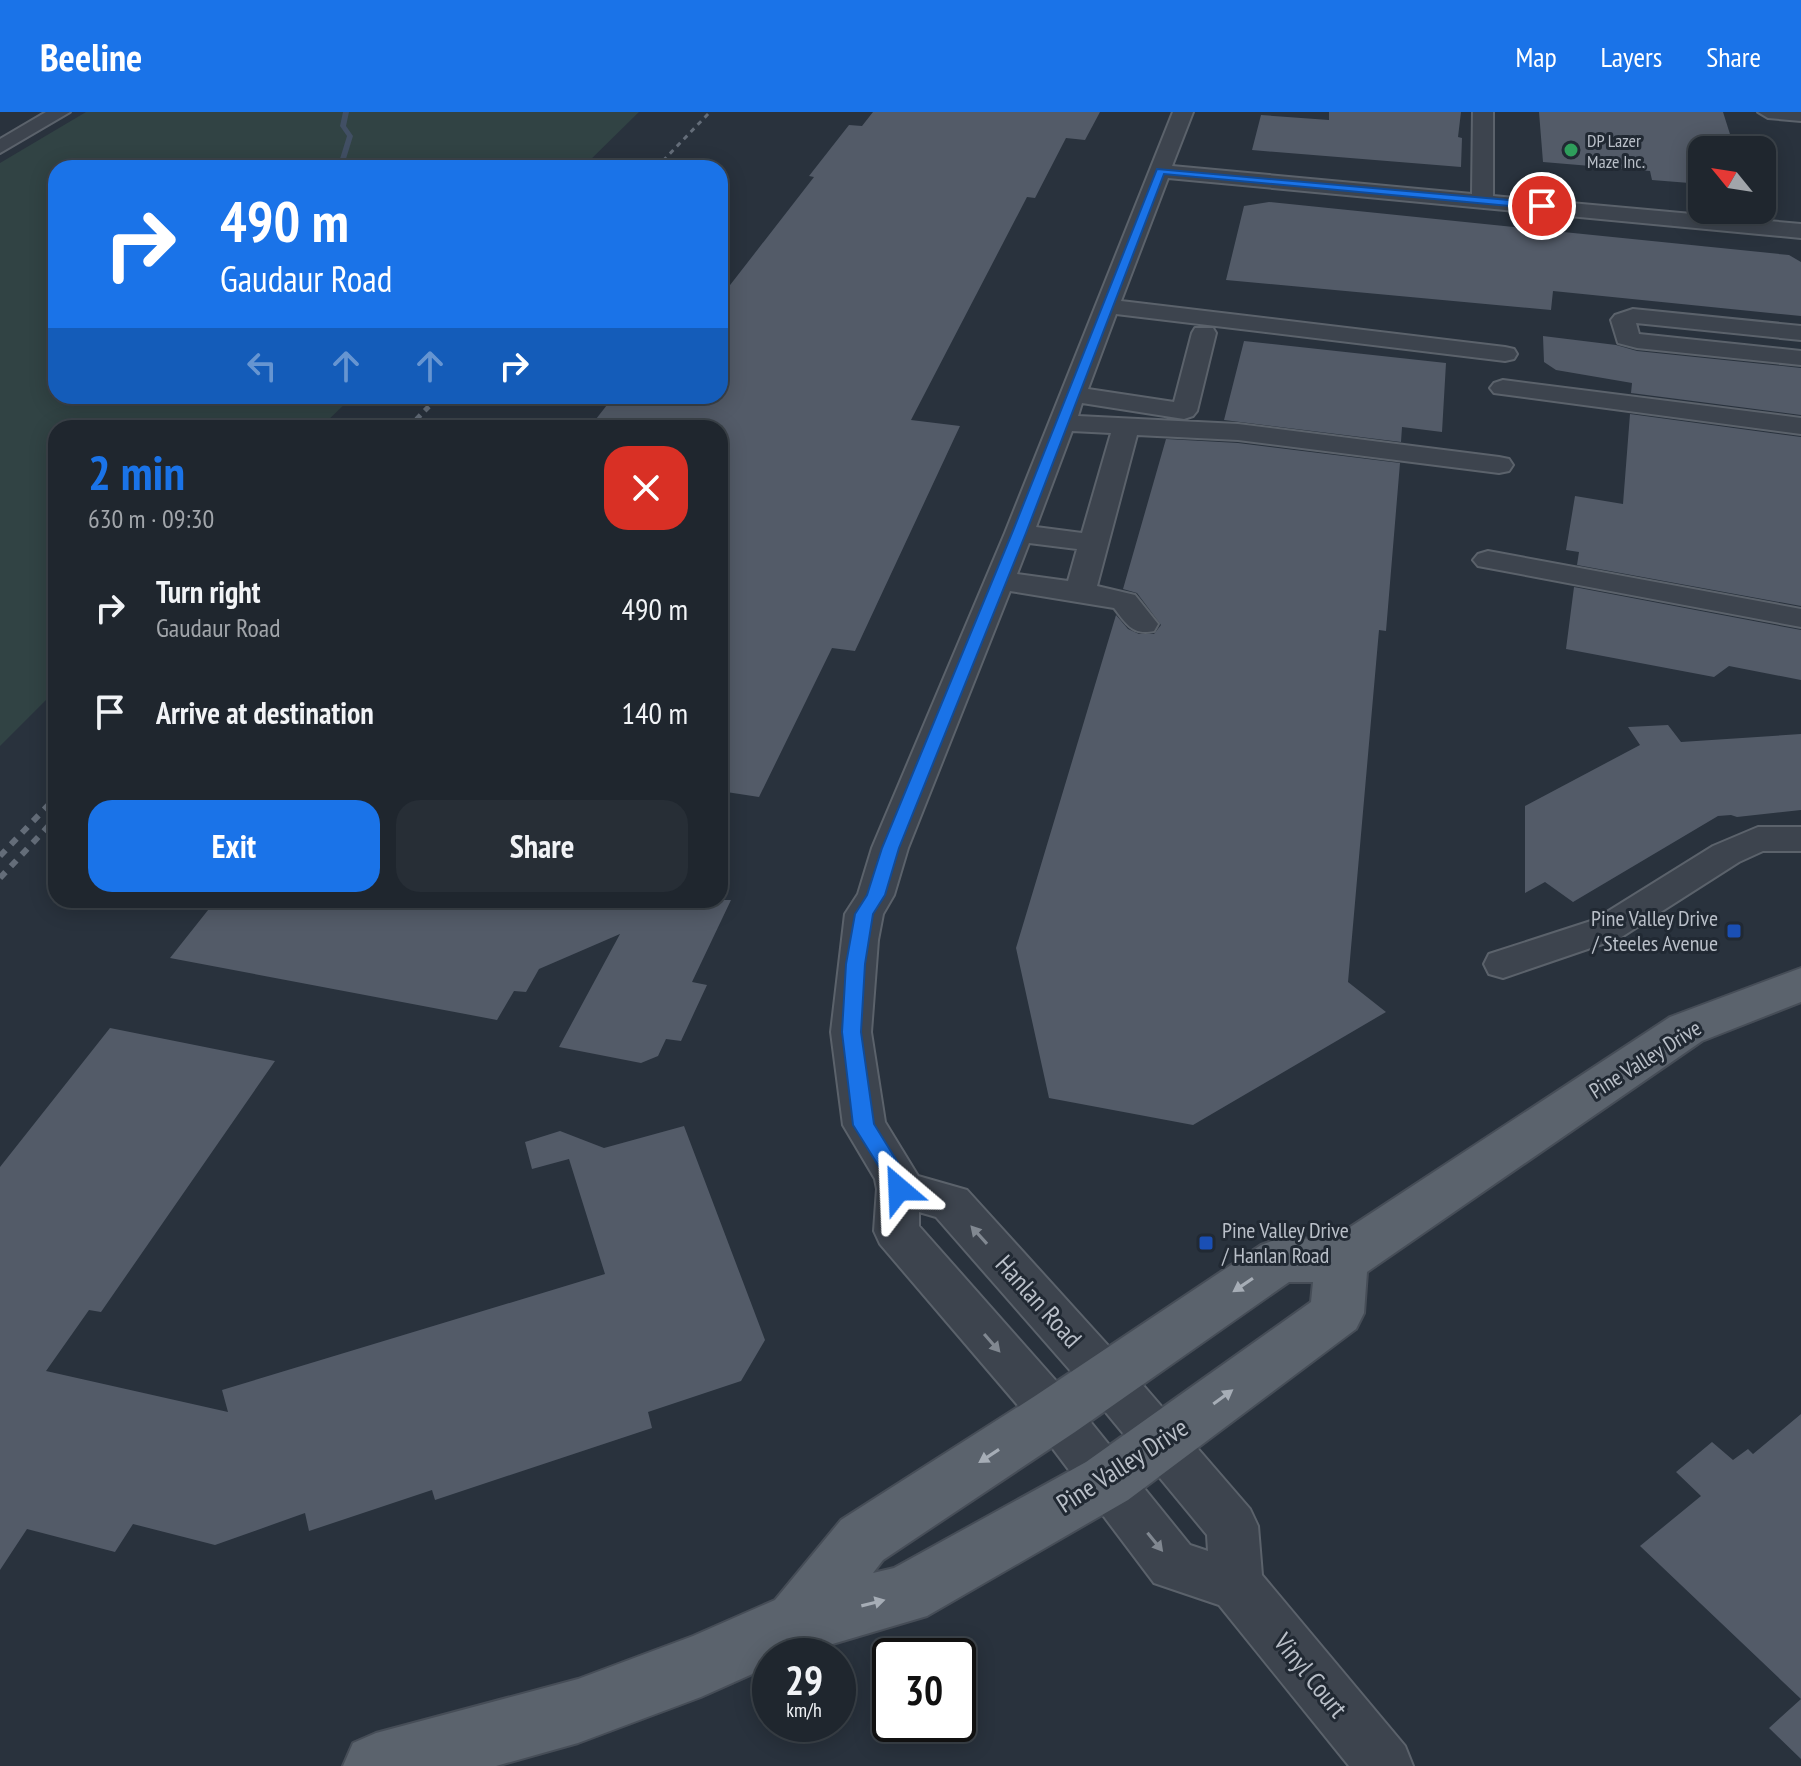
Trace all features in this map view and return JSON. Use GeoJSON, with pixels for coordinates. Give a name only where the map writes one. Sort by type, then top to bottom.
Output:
{"type":"FeatureCollection","features":[{"type":"Feature","properties":{"kind":"main road","name":"Pine Valley Drive"},"geometry":{"type":"LineString","coordinates":[[797,1622],[862,1540],[1055,1414],[1280,1260],[1341,1261],[1686,1029],[1801,984]]}},
{"type":"Feature","properties":{"kind":"main road","name":"Pine Valley Drive"},"geometry":{"type":"LineString","coordinates":[[376,1766],[578,1711],[701,1665],[797,1622],[905,1595],[1107,1481],[1337,1313],[1341,1261]]}},
{"type":"Feature","properties":{"kind":"street"},"geometry":{"type":"LineString","coordinates":[[0,147],[60,112]]}},
{"type":"Feature","properties":{"kind":"street"},"geometry":{"type":"LineString","coordinates":[[1159,1442],[1232,1526],[1236,1585],[1173,1565],[1055,1414],[896,1231],[899,1189],[896,1176],[864,1125],[853,1066],[851,1032],[864,914],[876,895],[890,848],[1019,533],[1183,112]]}},
{"type":"Feature","properties":{"kind":"street"},"geometry":{"type":"LineString","coordinates":[[1482,201],[1483,112]]}},
{"type":"Feature","properties":{"kind":"street"},"geometry":{"type":"LineString","coordinates":[[1768,112],[1801,115]]}},
{"type":"Feature","properties":{"kind":"street"},"geometry":{"type":"LineString","coordinates":[[1160,171],[1482,201],[1513,196],[1801,231]]}},
{"type":"Feature","properties":{"kind":"street"},"geometry":{"type":"LineString","coordinates":[[1590,233],[1778,249],[1775,228]]}},
{"type":"Feature","properties":{"kind":"street"},"geometry":{"type":"LineString","coordinates":[[1103,316],[1275,328],[1505,354]]}},
{"type":"Feature","properties":{"kind":"street"},"geometry":{"type":"LineString","coordinates":[[1103,316],[1204,333],[1253,337],[1275,328]]}},
{"type":"Feature","properties":{"kind":"street"},"geometry":{"type":"LineString","coordinates":[[1801,333],[1633,316],[1623,320],[1627,338],[1637,341],[1801,358]]}},
{"type":"Feature","properties":{"kind":"street"},"geometry":{"type":"LineString","coordinates":[[1184,411],[1204,333]]}},
{"type":"Feature","properties":{"kind":"street"},"geometry":{"type":"LineString","coordinates":[[1503,388],[1801,426]]}},
{"type":"Feature","properties":{"kind":"street"},"geometry":{"type":"LineString","coordinates":[[1067,409],[1184,411],[1233,421],[1238,432]]}},
{"type":"Feature","properties":{"kind":"street"},"geometry":{"type":"LineString","coordinates":[[1067,409],[1126,427],[1238,432],[1499,465]]}},
{"type":"Feature","properties":{"kind":"street"},"geometry":{"type":"LineString","coordinates":[[1080,592],[1126,427]]}},
{"type":"Feature","properties":{"kind":"street"},"geometry":{"type":"LineString","coordinates":[[1019,533],[1094,543]]}},
{"type":"Feature","properties":{"kind":"street"},"geometry":{"type":"LineString","coordinates":[[1488,560],[1801,618]]}},
{"type":"Feature","properties":{"kind":"street"},"geometry":{"type":"LineString","coordinates":[[999,580],[1124,601],[1143,624]]}},
{"type":"Feature","properties":{"kind":"street"},"geometry":{"type":"LineString","coordinates":[[1503,964],[1607,929],[1726,854],[1758,839],[1801,839]]}},
{"type":"Feature","properties":{"kind":"street","name":"Hanlan Road"},"geometry":{"type":"LineString","coordinates":[[899,1189],[951,1203],[1106,1377],[1159,1442]]}},
{"type":"Feature","properties":{"kind":"street","name":"Vinyl Court"},"geometry":{"type":"LineString","coordinates":[[1236,1585],[1385,1766]]}},
{"type":"Feature","properties":{"kind":"shaded area"},"geometry":{"type":"Polygon","coordinates":[[[86,112],[639,112],[590,160],[48,160],[48,404],[345,404],[328,420],[48,420],[48,698],[0,746],[0,163],[86,112]]]}},
{"type":"Feature","properties":{"kind":"building"},"geometry":{"type":"Polygon","coordinates":[[[873,112],[1100,112],[1085,140],[1066,138],[1035,198],[1027,197],[911,420],[960,426],[855,651],[832,648],[759,797],[728,792],[728,420],[595,420],[608,404],[728,404],[728,288],[814,177],[809,176],[849,125],[862,126],[873,112]]]}},
{"type":"Feature","properties":{"kind":"building"},"geometry":{"type":"Polygon","coordinates":[[[1329,112],[1461,112],[1458,137],[1462,138],[1461,167],[1252,150],[1261,115],[1329,120],[1329,112]]]}},
{"type":"Feature","properties":{"kind":"building"},"geometry":{"type":"Polygon","coordinates":[[[1539,112],[1723,112],[1731,136],[1688,136],[1688,183],[1652,180],[1650,171],[1543,162],[1539,112]]]}},
{"type":"Feature","properties":{"kind":"building"},"geometry":{"type":"Polygon","coordinates":[[[1269,202],[1789,255],[1801,262],[1801,316],[1553,291],[1551,310],[1226,280],[1244,206],[1269,202]]]}},
{"type":"Feature","properties":{"kind":"building"},"geometry":{"type":"Polygon","coordinates":[[[1543,336],[1616,345],[1637,351],[1801,368],[1801,415],[1631,393],[1632,383],[1556,370],[1544,362],[1543,336]]]}},
{"type":"Feature","properties":{"kind":"building"},"geometry":{"type":"Polygon","coordinates":[[[1244,341],[1446,363],[1442,432],[1402,427],[1401,442],[1224,420],[1244,341]]]}},
{"type":"Feature","properties":{"kind":"building"},"geometry":{"type":"Polygon","coordinates":[[[1630,414],[1801,437],[1801,606],[1577,565],[1579,552],[1566,550],[1575,496],[1623,504],[1630,414]]]}},
{"type":"Feature","properties":{"kind":"building"},"geometry":{"type":"Polygon","coordinates":[[[1166,439],[1238,443],[1400,463],[1386,631],[1379,630],[1348,982],[1386,1012],[1193,1125],[1049,1098],[1016,948],[1116,615],[1128,629],[1139,634],[1154,634],[1161,625],[1137,593],[1123,589],[1166,439]]]}},
{"type":"Feature","properties":{"kind":"building"},"geometry":{"type":"Polygon","coordinates":[[[1574,587],[1801,630],[1801,680],[1729,666],[1714,677],[1566,649],[1574,587]]]}},
{"type":"Feature","properties":{"kind":"building"},"geometry":{"type":"Polygon","coordinates":[[[1668,725],[1681,742],[1801,734],[1801,810],[1718,816],[1573,902],[1545,882],[1525,893],[1525,806],[1640,745],[1628,727],[1668,725]]]}},
{"type":"Feature","properties":{"kind":"building"},"geometry":{"type":"Polygon","coordinates":[[[210,908],[727,908],[692,982],[707,985],[681,1041],[666,1039],[658,1056],[641,1063],[559,1047],[620,934],[539,969],[526,992],[514,991],[497,1020],[170,958],[210,908]]]}},
{"type":"Feature","properties":{"kind":"building"},"geometry":{"type":"Polygon","coordinates":[[[110,1028],[275,1061],[101,1312],[89,1310],[46,1371],[228,1412],[222,1390],[605,1274],[569,1159],[532,1169],[525,1142],[560,1131],[604,1148],[684,1126],[765,1340],[741,1381],[648,1412],[652,1428],[435,1500],[432,1490],[309,1531],[305,1513],[215,1545],[133,1524],[115,1552],[27,1529],[0,1570],[0,1167],[110,1028]]]}},
{"type":"Feature","properties":{"kind":"building"},"geometry":{"type":"Polygon","coordinates":[[[1801,1414],[1801,1699],[1640,1546],[1701,1496],[1676,1472],[1712,1442],[1733,1460],[1748,1449],[1753,1454],[1801,1414]]]}},
{"type":"Feature","properties":{"kind":"building"},"geometry":{"type":"Polygon","coordinates":[[[1801,1699],[1801,1759],[1769,1728],[1801,1699]]]}},
{"type":"Feature","properties":{"kind":"waterway"},"geometry":{"type":"LineString","coordinates":[[343,160],[350,136],[343,126],[346,112]]}},
{"type":"Feature","properties":{"kind":"railway"},"geometry":{"type":"LineString","coordinates":[[664,160],[710,112]]}},
{"type":"Feature","properties":{"kind":"railway"},"geometry":{"type":"LineString","coordinates":[[416,420],[431,404]]}},
{"type":"Feature","properties":{"kind":"railway"},"geometry":{"type":"LineString","coordinates":[[0,856],[48,805]]}},
{"type":"Feature","properties":{"kind":"railway"},"geometry":{"type":"LineString","coordinates":[[0,878],[48,827]]}},
{"type":"Feature","properties":{"kind":"place","name":"DP Lazer Maze Inc."},"geometry":{"type":"Point","coordinates":[1571,150]}},
{"type":"Feature","properties":{"kind":"place","name":"Pine Valley Drive / Steeles Avenue"},"geometry":{"type":"Point","coordinates":[1734,931]}},
{"type":"Feature","properties":{"kind":"place","name":"Pine Valley Drive / Hanlan Road"},"geometry":{"type":"Point","coordinates":[1206,1243]}},
{"type":"Feature","properties":{"kind":"route"},"geometry":{"type":"LineString","coordinates":[[899,1189],[896,1176],[864,1125],[853,1066],[851,1032],[855,964],[864,914],[876,895],[890,848],[916,792],[1160,171],[1542,206]]}}]}
